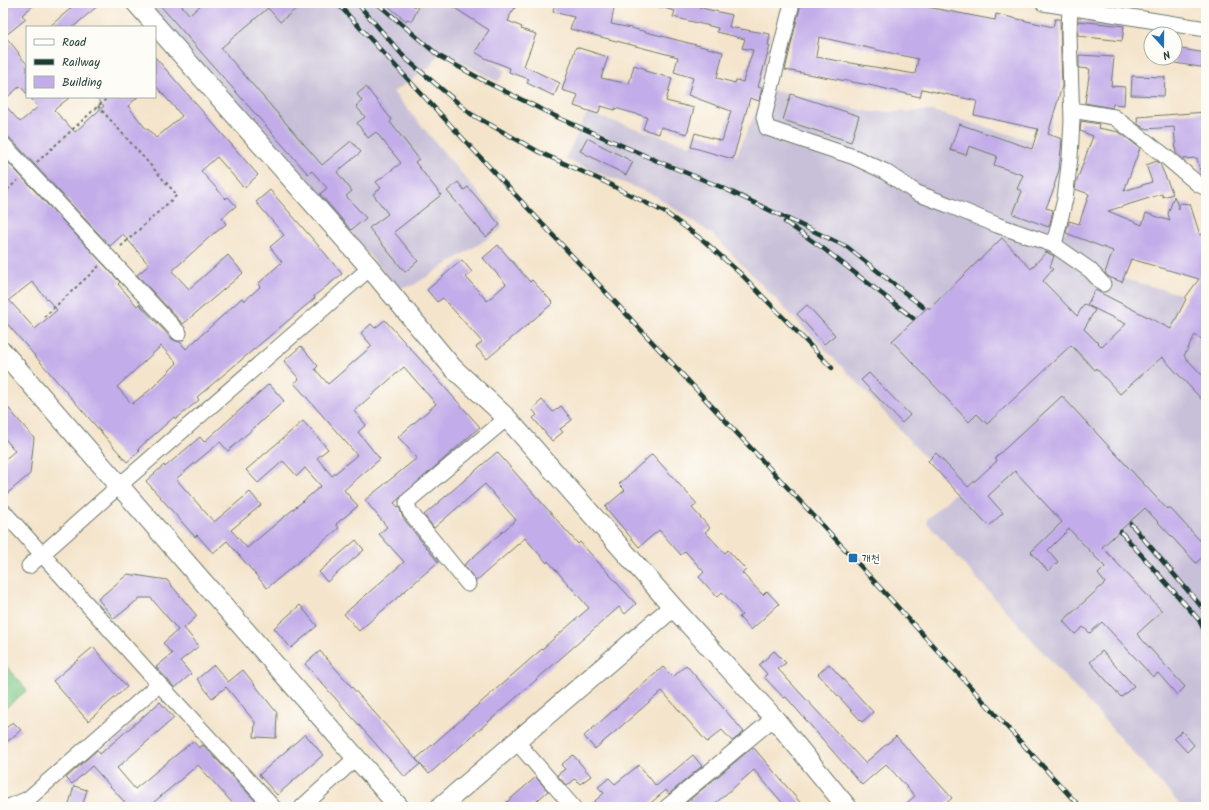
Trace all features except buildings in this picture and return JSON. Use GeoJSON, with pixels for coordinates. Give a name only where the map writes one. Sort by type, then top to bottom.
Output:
{"type":"FeatureCollection","features":[{"type":"Feature","properties":{"kind":"main road"},"geometry":{"type":"LineString","coordinates":[[136,3],[370,268],[453,368],[507,418],[774,718],[847,807]]}},
{"type":"Feature","properties":{"kind":"main road"},"geometry":{"type":"LineString","coordinates":[[3,352],[399,807]]}},
{"type":"Feature","properties":{"kind":"main road"},"geometry":{"type":"LineString","coordinates":[[440,807],[673,606]]}},
{"type":"Feature","properties":{"kind":"street"},"geometry":{"type":"LineString","coordinates":[[792,3],[764,117],[767,128],[854,157],[884,171],[917,193],[997,225],[1054,245],[1090,270],[1103,284]]}},
{"type":"Feature","properties":{"kind":"street"},"geometry":{"type":"LineString","coordinates":[[1043,3],[1070,5],[1206,29]]}},
{"type":"Feature","properties":{"kind":"street"},"geometry":{"type":"LineString","coordinates":[[1054,245],[1065,199],[1070,157],[1072,110],[1069,34],[1070,5]]}},
{"type":"Feature","properties":{"kind":"street"},"geometry":{"type":"LineString","coordinates":[[1072,110],[1114,117],[1166,156],[1198,184],[1206,188]]}},
{"type":"Feature","properties":{"kind":"street"},"geometry":{"type":"LineString","coordinates":[[3,144],[179,333]]}},
{"type":"Feature","properties":{"kind":"street"},"geometry":{"type":"LineString","coordinates":[[29,566],[370,268]]}},
{"type":"Feature","properties":{"kind":"street"},"geometry":{"type":"LineString","coordinates":[[468,584],[410,512],[407,503],[507,418]]}},
{"type":"Feature","properties":{"kind":"street"},"geometry":{"type":"LineString","coordinates":[[3,511],[159,684],[273,807]]}},
{"type":"Feature","properties":{"kind":"street"},"geometry":{"type":"LineString","coordinates":[[6,807],[28,799],[159,684]]}},
{"type":"Feature","properties":{"kind":"street"},"geometry":{"type":"LineString","coordinates":[[667,807],[774,718]]}},
{"type":"Feature","properties":{"kind":"street"},"geometry":{"type":"LineString","coordinates":[[516,741],[573,807]]}},
{"type":"Feature","properties":{"kind":"street"},"geometry":{"type":"LineString","coordinates":[[302,807],[356,758]]}},
{"type":"Feature","properties":{"kind":"path"},"geometry":{"type":"LineString","coordinates":[[3,194],[107,98]]}},
{"type":"Feature","properties":{"kind":"path"},"geometry":{"type":"LineString","coordinates":[[44,316],[177,195],[98,106]]}},
{"type":"Feature","properties":{"kind":"shaded area"},"geometry":{"type":"Polygon","coordinates":[[[146,3],[385,3],[413,19],[420,5],[418,3],[491,3],[511,18],[485,57],[505,71],[498,82],[441,51],[428,69],[393,92],[500,219],[502,228],[495,234],[412,286],[397,288],[296,169],[146,3]]]}},
{"type":"Feature","properties":{"kind":"shaded area"},"geometry":{"type":"Polygon","coordinates":[[[766,89],[871,112],[932,111],[1032,141],[1015,215],[1114,248],[1105,274],[1180,294],[1168,339],[1187,348],[1196,336],[1206,341],[1206,807],[1182,807],[927,523],[927,519],[956,492],[855,380],[713,235],[656,196],[565,159],[587,113],[695,147],[736,156],[766,89]]]}},
{"type":"Feature","properties":{"kind":"green space"},"geometry":{"type":"Polygon","coordinates":[[[3,662],[27,690],[3,710],[3,662]]]}},
{"type":"Feature","properties":{"kind":"railway"},"geometry":{"type":"LineString","coordinates":[[337,3],[853,558],[1080,807]]}},
{"type":"Feature","properties":{"kind":"railway"},"geometry":{"type":"LineString","coordinates":[[357,3],[405,58],[471,114],[539,152],[603,181],[666,213],[704,241],[742,275],[832,368]]}},
{"type":"Feature","properties":{"kind":"railway"},"geometry":{"type":"LineString","coordinates":[[377,3],[439,56],[488,83],[559,118],[721,187],[847,247],[923,307]]}},
{"type":"Feature","properties":{"kind":"railway"},"geometry":{"type":"LineString","coordinates":[[785,222],[824,249],[913,318]]}},
{"type":"Feature","properties":{"kind":"railway"},"geometry":{"type":"LineString","coordinates":[[1131,524],[1206,612]]}},
{"type":"Feature","properties":{"kind":"railway"},"geometry":{"type":"LineString","coordinates":[[1121,532],[1199,620],[1206,634]]}},
{"type":"Feature","properties":{"kind":"place","name":"개천"},"geometry":{"type":"Point","coordinates":[853,558]}}]}
